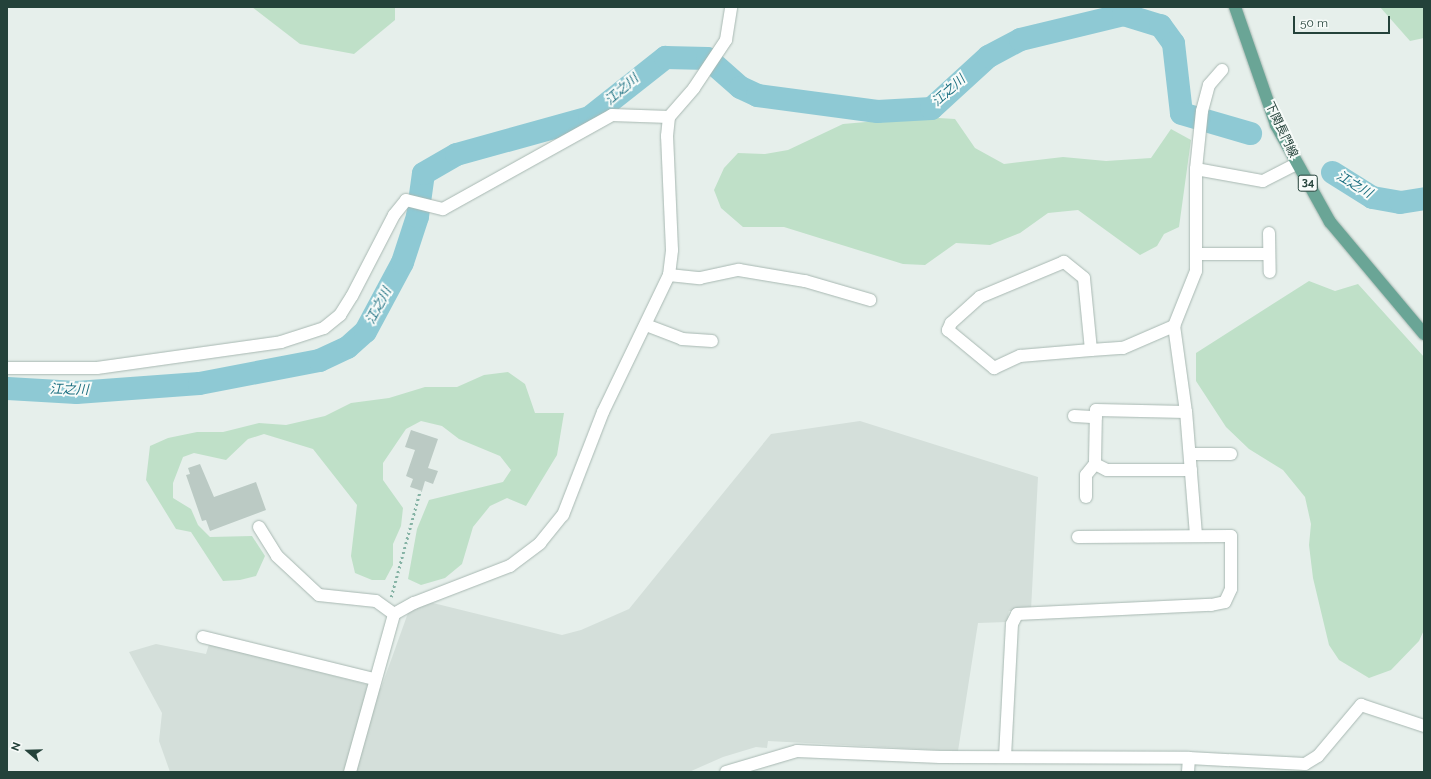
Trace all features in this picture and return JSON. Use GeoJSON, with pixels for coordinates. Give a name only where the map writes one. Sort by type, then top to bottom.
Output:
{"type":"FeatureCollection","features":[{"type":"Feature","properties":{"kind":"main road","name":"下関長門線"},"geometry":{"type":"LineString","coordinates":[[1235,7],[1276,125],[1296,164],[1330,222],[1424,334]]}},
{"type":"Feature","properties":{"kind":"street"},"geometry":{"type":"LineString","coordinates":[[259,527],[277,556],[320,595],[364,598],[391,612],[510,566],[540,543],[563,515],[603,412],[646,326],[669,275],[672,250],[667,136],[669,117],[694,88],[726,40],[732,7]]}},
{"type":"Feature","properties":{"kind":"street"},"geometry":{"type":"LineString","coordinates":[[1196,535],[1186,412],[1174,326],[1179,307],[1192,285],[1198,254],[1194,244],[1196,168],[1202,111],[1209,85],[1222,70]]}},
{"type":"Feature","properties":{"kind":"street"},"geometry":{"type":"LineString","coordinates":[[7,368],[97,368],[281,342],[324,328],[348,302],[394,215],[406,200],[443,209],[612,115],[669,117]]}},
{"type":"Feature","properties":{"kind":"street"},"geometry":{"type":"LineString","coordinates":[[1196,168],[1263,181],[1296,164]]}},
{"type":"Feature","properties":{"kind":"street"},"geometry":{"type":"LineString","coordinates":[[1269,233],[1270,272]]}},
{"type":"Feature","properties":{"kind":"street"},"geometry":{"type":"LineString","coordinates":[[1198,254],[1270,254]]}},
{"type":"Feature","properties":{"kind":"street"},"geometry":{"type":"LineString","coordinates":[[1091,350],[1084,278],[1064,262],[980,297],[951,323],[948,330],[994,368],[1020,356],[1123,348],[1174,326]]}},
{"type":"Feature","properties":{"kind":"street"},"geometry":{"type":"LineString","coordinates":[[669,275],[700,278],[739,270],[806,281],[870,300]]}},
{"type":"Feature","properties":{"kind":"street"},"geometry":{"type":"LineString","coordinates":[[646,326],[682,339],[712,341]]}},
{"type":"Feature","properties":{"kind":"street"},"geometry":{"type":"LineString","coordinates":[[1086,497],[1086,475],[1095,464],[1096,410],[1186,412]]}},
{"type":"Feature","properties":{"kind":"street"},"geometry":{"type":"LineString","coordinates":[[1074,416],[1096,417]]}},
{"type":"Feature","properties":{"kind":"street"},"geometry":{"type":"LineString","coordinates":[[1190,454],[1231,454]]}},
{"type":"Feature","properties":{"kind":"street"},"geometry":{"type":"LineString","coordinates":[[1095,464],[1107,470],[1191,470]]}},
{"type":"Feature","properties":{"kind":"street"},"geometry":{"type":"LineString","coordinates":[[1004,757],[1012,624],[1017,614],[1225,602],[1231,589],[1231,536],[1196,535],[1078,537]]}},
{"type":"Feature","properties":{"kind":"street"},"geometry":{"type":"LineString","coordinates":[[350,772],[391,612]]}},
{"type":"Feature","properties":{"kind":"street"},"geometry":{"type":"LineString","coordinates":[[203,637],[374,680]]}},
{"type":"Feature","properties":{"kind":"street"},"geometry":{"type":"LineString","coordinates":[[726,772],[797,751],[1004,757],[1189,758],[1306,764],[1318,756],[1361,705],[1424,726]]}},
{"type":"Feature","properties":{"kind":"street"},"geometry":{"type":"LineString","coordinates":[[1188,772],[1189,758]]}},
{"type":"Feature","properties":{"kind":"path"},"geometry":{"type":"LineString","coordinates":[[391,612],[420,491]]}},
{"type":"Feature","properties":{"kind":"shaded area"},"geometry":{"type":"Polygon","coordinates":[[[860,421],[1038,477],[1031,610],[1009,611],[1007,622],[978,623],[958,751],[768,741],[767,748],[756,747],[723,757],[689,772],[170,772],[159,741],[162,713],[129,652],[156,644],[206,654],[209,644],[381,688],[408,613],[429,602],[562,635],[581,630],[629,609],[771,434],[860,421]]]}},
{"type":"Feature","properties":{"kind":"green space"},"geometry":{"type":"Polygon","coordinates":[[[252,7],[395,7],[395,20],[354,54],[300,44],[252,7]]]}},
{"type":"Feature","properties":{"kind":"green space"},"geometry":{"type":"Polygon","coordinates":[[[1380,7],[1424,7],[1424,38],[1410,41],[1380,7]]]}},
{"type":"Feature","properties":{"kind":"green space"},"geometry":{"type":"Polygon","coordinates":[[[923,117],[955,119],[975,148],[1004,164],[1063,157],[1106,161],[1151,158],[1171,129],[1191,140],[1179,227],[1164,234],[1157,246],[1140,255],[1078,210],[1048,213],[1020,233],[990,245],[956,243],[925,265],[903,264],[784,227],[743,227],[721,208],[714,190],[724,168],[738,153],[765,154],[788,150],[843,124],[923,117]]]}},
{"type":"Feature","properties":{"kind":"green space"},"geometry":{"type":"Polygon","coordinates":[[[1309,281],[1335,291],[1358,284],[1424,357],[1424,630],[1419,641],[1391,670],[1369,678],[1339,660],[1329,645],[1313,578],[1309,545],[1311,524],[1305,497],[1283,470],[1249,449],[1226,427],[1196,381],[1196,353],[1309,281]]]}},
{"type":"Feature","properties":{"kind":"green space"},"geometry":{"type":"Polygon","coordinates":[[[508,372],[525,384],[535,413],[564,413],[557,455],[526,506],[507,498],[490,506],[473,527],[462,564],[445,578],[421,585],[408,579],[417,529],[429,500],[503,482],[511,470],[500,456],[459,439],[442,426],[421,421],[406,429],[383,463],[383,480],[403,508],[401,526],[393,544],[393,565],[385,580],[372,580],[355,573],[351,556],[357,505],[313,449],[264,434],[248,439],[226,460],[194,453],[183,457],[173,483],[173,498],[191,509],[198,525],[210,537],[252,536],[265,556],[256,576],[240,580],[223,581],[191,532],[176,529],[146,480],[150,446],[168,438],[197,432],[223,432],[259,423],[286,425],[325,416],[351,403],[389,398],[425,387],[457,387],[484,375],[508,372]]]}},
{"type":"Feature","properties":{"kind":"building"},"geometry":{"type":"Polygon","coordinates":[[[411,430],[438,439],[428,468],[438,471],[433,484],[425,481],[422,491],[410,487],[413,479],[406,476],[415,450],[405,447],[411,430]]]}},
{"type":"Feature","properties":{"kind":"building"},"geometry":{"type":"Polygon","coordinates":[[[200,464],[214,497],[256,482],[266,510],[210,531],[206,520],[202,521],[186,475],[190,474],[188,468],[200,464]]]}},
{"type":"Feature","properties":{"kind":"waterway","name":"江之川"},"geometry":{"type":"LineString","coordinates":[[7,388],[76,392],[199,383],[319,360],[347,347],[365,331],[402,262],[417,216],[423,173],[456,154],[589,117],[665,57],[707,58],[740,87],[757,95],[877,111],[931,108],[988,56],[1020,39],[1123,14],[1160,25],[1173,43],[1181,113],[1250,133]]}},
{"type":"Feature","properties":{"kind":"waterway","name":"江之川"},"geometry":{"type":"LineString","coordinates":[[1332,172],[1372,197],[1400,202],[1424,198]]}}]}
